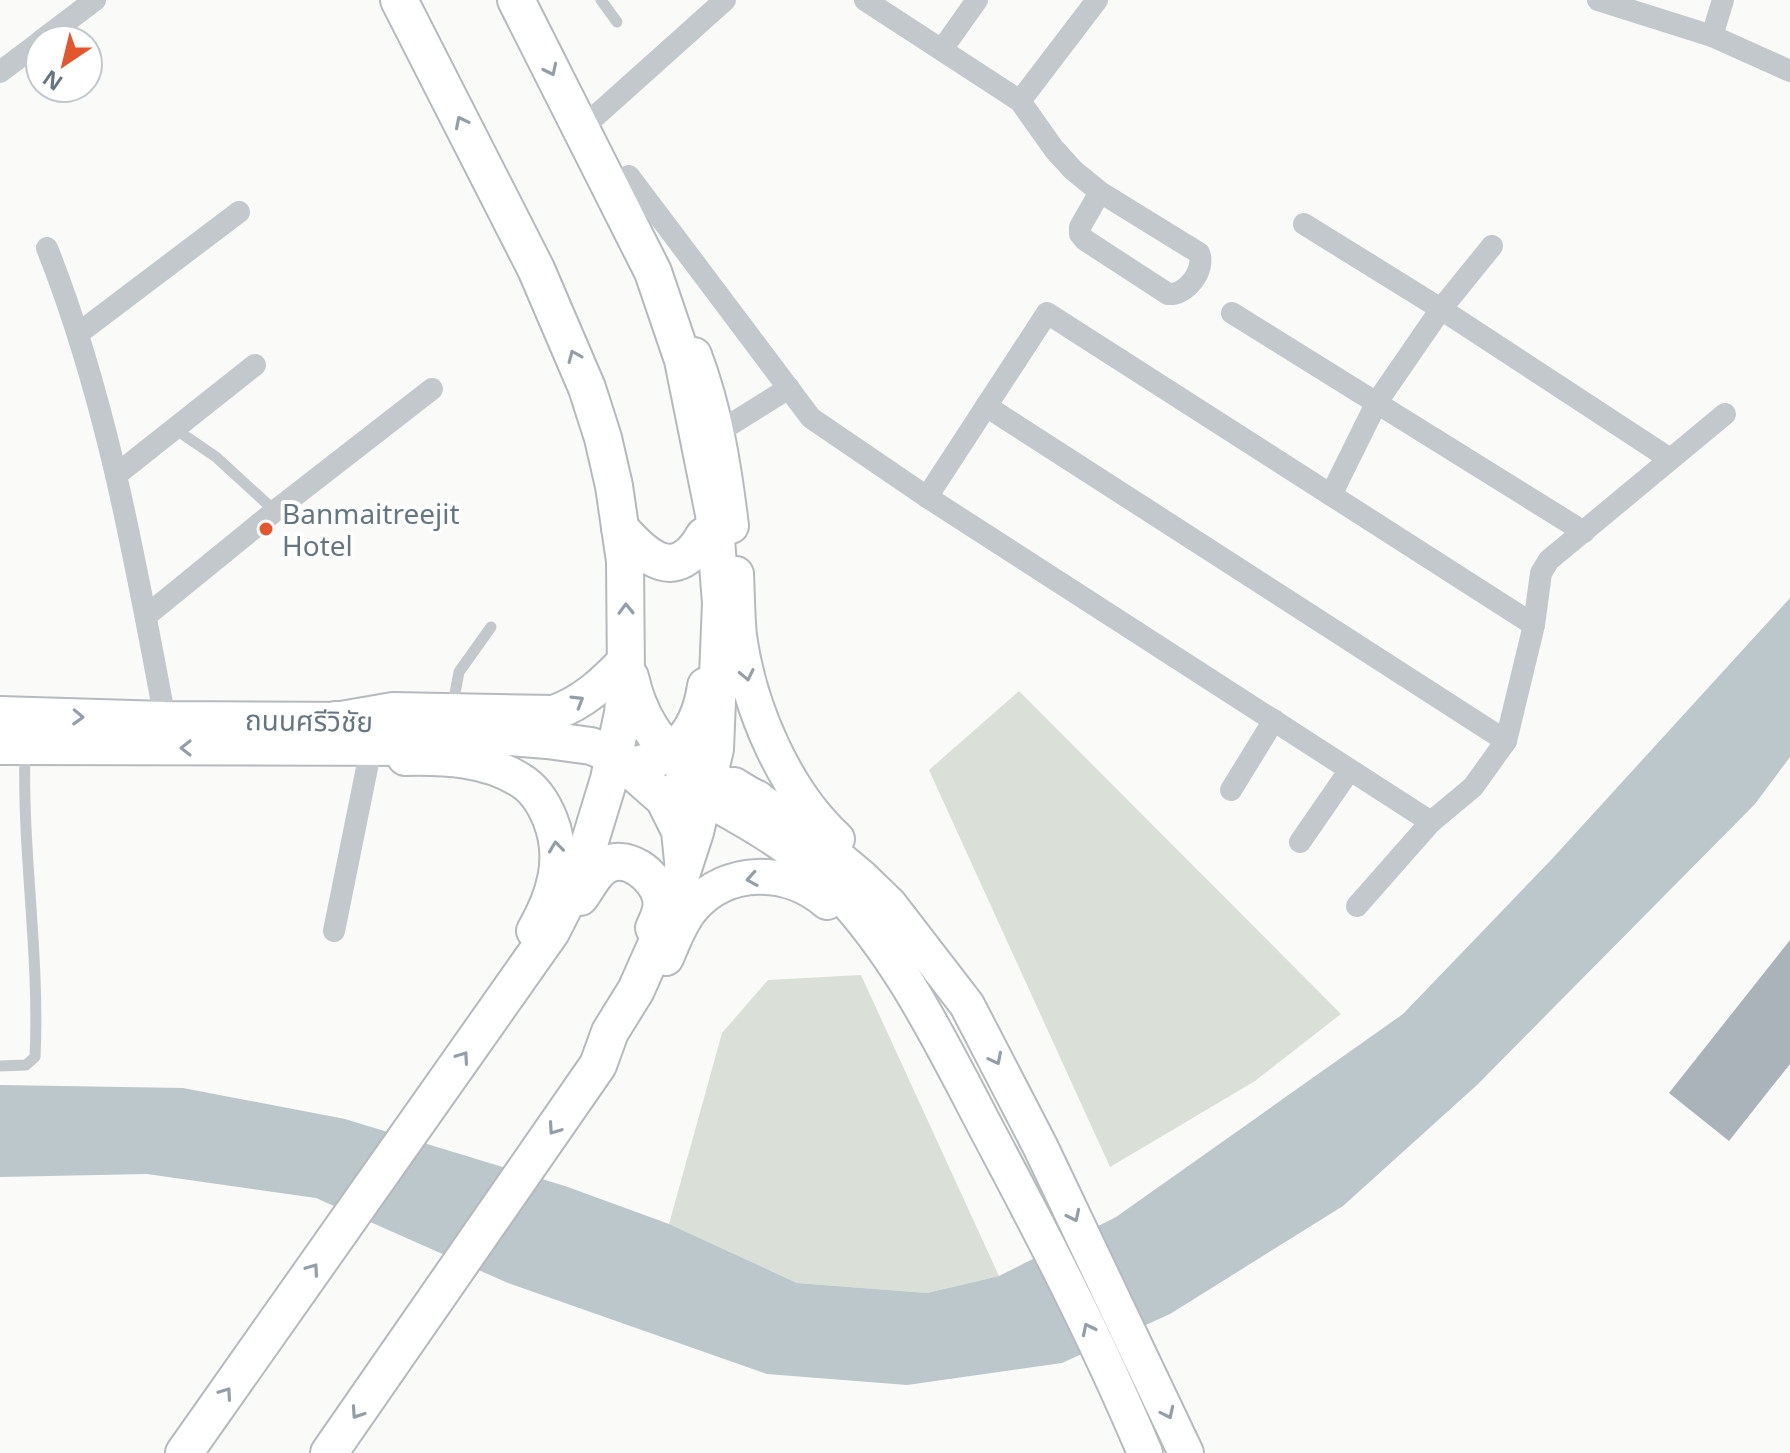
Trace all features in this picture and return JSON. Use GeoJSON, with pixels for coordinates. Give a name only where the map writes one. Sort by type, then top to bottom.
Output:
{"type":"FeatureCollection","features":[{"type":"Feature","properties":{"kind":"highway"},"geometry":{"type":"LineString","coordinates":[[329,1453],[598,1065],[610,1032],[630,1000],[664,927],[683,874],[680,831],[664,799],[661,772],[623,713],[625,561],[603,438],[581,375],[536,269],[399,0]]}},
{"type":"Feature","properties":{"kind":"highway"},"geometry":{"type":"LineString","coordinates":[[488,1021],[526,989],[554,949],[580,897],[613,812],[661,772],[715,749],[721,603],[714,514],[683,360],[653,272],[516,0]]}},
{"type":"Feature","properties":{"kind":"highway"},"geometry":{"type":"LineString","coordinates":[[184,1453],[509,995],[551,932],[579,877],[698,720],[706,689],[712,611],[700,497],[679,392],[654,306],[643,252]]}},
{"type":"Feature","properties":{"kind":"highway"},"geometry":{"type":"LineString","coordinates":[[620,528],[650,558],[663,562],[679,561],[694,553],[704,536]]}},
{"type":"Feature","properties":{"kind":"highway"},"geometry":{"type":"LineString","coordinates":[[626,660],[633,691],[646,720],[661,772],[683,874]]}},
{"type":"Feature","properties":{"kind":"highway"},"geometry":{"type":"LineString","coordinates":[[334,734],[446,732],[591,746],[661,772],[720,783],[757,799]]}},
{"type":"Feature","properties":{"kind":"highway"},"geometry":{"type":"LineString","coordinates":[[580,897],[600,868],[610,863],[626,862],[652,879],[661,899],[659,916],[636,970],[630,1000]]}},
{"type":"Feature","properties":{"kind":"main road"},"geometry":{"type":"LineString","coordinates":[[643,252],[674,296],[710,402],[725,475],[739,636],[750,687],[767,734],[813,814],[834,837],[873,868],[894,892],[943,963],[1040,1146],[1186,1453]]}},
{"type":"Feature","properties":{"kind":"main road"},"geometry":{"type":"LineString","coordinates":[[334,734],[393,710],[554,713],[576,705],[626,660]]}},
{"type":"Feature","properties":{"kind":"main road","name":"ถนนศรีวิชัย"},"geometry":{"type":"LineString","coordinates":[[0,714],[165,719],[266,734]]}},
{"type":"Feature","properties":{"kind":"main road","name":"ถนนศรีวิชัย"},"geometry":{"type":"LineString","coordinates":[[12,747],[266,734],[334,734]]}},
{"type":"Feature","properties":{"kind":"main road"},"geometry":{"type":"LineString","coordinates":[[334,734],[369,758],[425,757],[489,766],[522,781],[544,805],[559,853],[557,877],[536,926],[500,989],[488,1021]]}},
{"type":"Feature","properties":{"kind":"main road"},"geometry":{"type":"LineString","coordinates":[[661,772],[780,844],[819,873],[890,958],[959,1076],[1021,1193],[1122,1399],[1145,1453]]}},
{"type":"Feature","properties":{"kind":"main road"},"geometry":{"type":"LineString","coordinates":[[757,799],[823,845],[890,905],[967,1005]]}},
{"type":"Feature","properties":{"kind":"main road"},"geometry":{"type":"LineString","coordinates":[[598,1065],[623,1035],[692,909],[709,893],[730,883],[753,877],[776,876],[812,889],[845,918],[867,943],[888,972],[934,1055],[986,1126]]}},
{"type":"Feature","properties":{"kind":"street"},"geometry":{"type":"LineString","coordinates":[[63,24],[95,0]]}},
{"type":"Feature","properties":{"kind":"street"},"geometry":{"type":"LineString","coordinates":[[580,130],[725,0]]}},
{"type":"Feature","properties":{"kind":"street"},"geometry":{"type":"LineString","coordinates":[[865,0],[1020,101],[1073,170],[1100,192],[1199,253],[1202,260],[1199,268],[1184,292],[1168,294],[1085,240],[1080,234],[1080,227],[1100,192]]}},
{"type":"Feature","properties":{"kind":"street"},"geometry":{"type":"LineString","coordinates":[[943,48],[977,0]]}},
{"type":"Feature","properties":{"kind":"street"},"geometry":{"type":"LineString","coordinates":[[1020,101],[1097,0]]}},
{"type":"Feature","properties":{"kind":"street"},"geometry":{"type":"LineString","coordinates":[[1598,0],[1712,36],[1790,71]]}},
{"type":"Feature","properties":{"kind":"street"},"geometry":{"type":"LineString","coordinates":[[1712,36],[1723,0]]}},
{"type":"Feature","properties":{"kind":"street"},"geometry":{"type":"LineString","coordinates":[[0,72],[24,54]]}},
{"type":"Feature","properties":{"kind":"street"},"geometry":{"type":"LineString","coordinates":[[611,188],[629,176],[811,418],[927,497],[1431,822]]}},
{"type":"Feature","properties":{"kind":"street"},"geometry":{"type":"LineString","coordinates":[[79,333],[239,212]]}},
{"type":"Feature","properties":{"kind":"street"},"geometry":{"type":"LineString","coordinates":[[1304,224],[1441,309],[1670,459]]}},
{"type":"Feature","properties":{"kind":"street"},"geometry":{"type":"LineString","coordinates":[[1331,495],[1377,402],[1441,309],[1492,246]]}},
{"type":"Feature","properties":{"kind":"street"},"geometry":{"type":"LineString","coordinates":[[47,248],[79,333],[116,475],[165,719]]}},
{"type":"Feature","properties":{"kind":"street"},"geometry":{"type":"LineString","coordinates":[[927,497],[1047,313],[1534,625]]}},
{"type":"Feature","properties":{"kind":"street"},"geometry":{"type":"LineString","coordinates":[[1232,313],[1584,532]]}},
{"type":"Feature","properties":{"kind":"street"},"geometry":{"type":"LineString","coordinates":[[116,475],[255,365]]}},
{"type":"Feature","properties":{"kind":"street"},"geometry":{"type":"LineString","coordinates":[[717,433],[789,388]]}},
{"type":"Feature","properties":{"kind":"street"},"geometry":{"type":"LineString","coordinates":[[146,616],[432,389]]}},
{"type":"Feature","properties":{"kind":"street"},"geometry":{"type":"LineString","coordinates":[[986,406],[1506,741]]}},
{"type":"Feature","properties":{"kind":"street"},"geometry":{"type":"LineString","coordinates":[[1357,906],[1431,822],[1473,787],[1506,741],[1534,625],[1541,573],[1549,560],[1725,414]]}},
{"type":"Feature","properties":{"kind":"street"},"geometry":{"type":"LineString","coordinates":[[1231,790],[1274,720]]}},
{"type":"Feature","properties":{"kind":"street"},"geometry":{"type":"LineString","coordinates":[[334,931],[369,758]]}},
{"type":"Feature","properties":{"kind":"street"},"geometry":{"type":"LineString","coordinates":[[1300,842],[1349,771]]}},
{"type":"Feature","properties":{"kind":"lane"},"geometry":{"type":"LineString","coordinates":[[601,0],[617,22]]}},
{"type":"Feature","properties":{"kind":"lane"},"geometry":{"type":"LineString","coordinates":[[175,429],[216,457],[275,511]]}},
{"type":"Feature","properties":{"kind":"lane"},"geometry":{"type":"LineString","coordinates":[[452,710],[459,672],[491,627]]}},
{"type":"Feature","properties":{"kind":"lane"},"geometry":{"type":"LineString","coordinates":[[0,1066],[26,1065],[35,1057],[34,955],[24,799],[12,747]]}},
{"type":"Feature","properties":{"kind":"shaded area"},"geometry":{"type":"Polygon","coordinates":[[[1790,598],[1790,757],[1755,804],[1477,1085],[1343,1206],[1170,1314],[1062,1363],[907,1385],[767,1374],[508,1283],[316,1198],[147,1174],[0,1177],[0,1085],[183,1088],[345,1119],[565,1186],[669,1224],[797,1283],[927,1293],[999,1276],[1116,1217],[1403,1014],[1551,860],[1790,598]]]}},
{"type":"Feature","properties":{"kind":"shaded area"},"geometry":{"type":"Polygon","coordinates":[[[1019,691],[1341,1014],[1255,1081],[1110,1167],[929,770],[1019,691]]]}},
{"type":"Feature","properties":{"kind":"shaded area"},"geometry":{"type":"Polygon","coordinates":[[[861,975],[999,1276],[927,1293],[797,1283],[669,1224],[722,1033],[768,980],[861,975]]]}},
{"type":"Feature","properties":{"kind":"building"},"geometry":{"type":"Polygon","coordinates":[[[1790,940],[1790,1064],[1729,1141],[1669,1093],[1790,940]]]}},
{"type":"Feature","properties":{"kind":"place","name":"Banmaitreejit Hotel"},"geometry":{"type":"Point","coordinates":[266,529]}}]}
